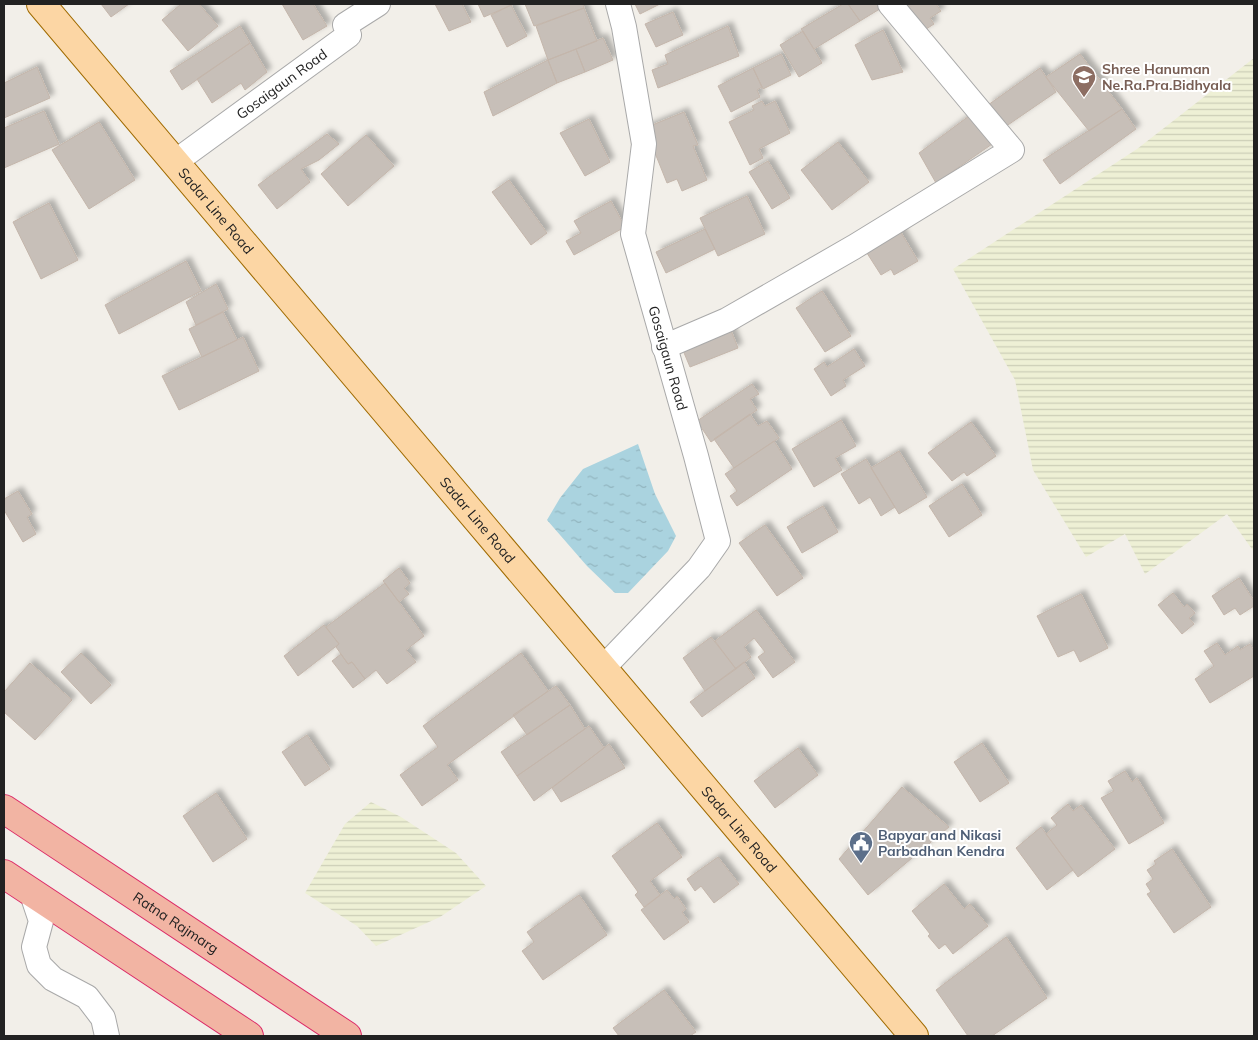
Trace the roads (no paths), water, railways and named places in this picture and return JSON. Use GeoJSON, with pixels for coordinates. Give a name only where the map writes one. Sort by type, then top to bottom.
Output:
{"type":"FeatureCollection","features":[{"type":"Feature","properties":{"kind":"highway","name":"Ratna Rajmarg"},"geometry":{"type":"LineString","coordinates":[[4,809],[347,1036]]}},
{"type":"Feature","properties":{"kind":"highway"},"geometry":{"type":"LineString","coordinates":[[4,874],[249,1036]]}},
{"type":"Feature","properties":{"kind":"main road","name":"Sadar Line Road"},"geometry":{"type":"LineString","coordinates":[[41,4],[914,1036]]}},
{"type":"Feature","properties":{"kind":"street","name":"Gosaigaun Road"},"geometry":{"type":"LineString","coordinates":[[175,162],[349,35],[345,25],[378,4]]}},
{"type":"Feature","properties":{"kind":"street","name":"Gosaigaun Road"},"geometry":{"type":"LineString","coordinates":[[603,668],[699,568],[718,542],[696,456],[633,234],[644,144],[624,27],[618,4]]}},
{"type":"Feature","properties":{"kind":"street"},"geometry":{"type":"LineString","coordinates":[[664,347],[727,320],[854,247],[1012,150],[890,4]]}},
{"type":"Feature","properties":{"kind":"street"},"geometry":{"type":"LineString","coordinates":[[31,891],[42,921],[34,947],[39,965],[53,979],[87,997],[103,1018],[107,1036]]}},
{"type":"Feature","properties":{"kind":"water"},"geometry":{"type":"Polygon","coordinates":[[[638,444],[655,494],[676,536],[668,551],[628,593],[615,593],[587,566],[547,520],[560,498],[583,469],[638,444]]]}},
{"type":"Feature","properties":{"kind":"place","name":"Shree Hanuman Ne.Ra.Pra.Bidhyala"},"geometry":{"type":"Point","coordinates":[1084,98]}},
{"type":"Feature","properties":{"kind":"place","name":"Bapyar and Nikasi Parbadhan Kendra"},"geometry":{"type":"Point","coordinates":[861,864]}}]}
